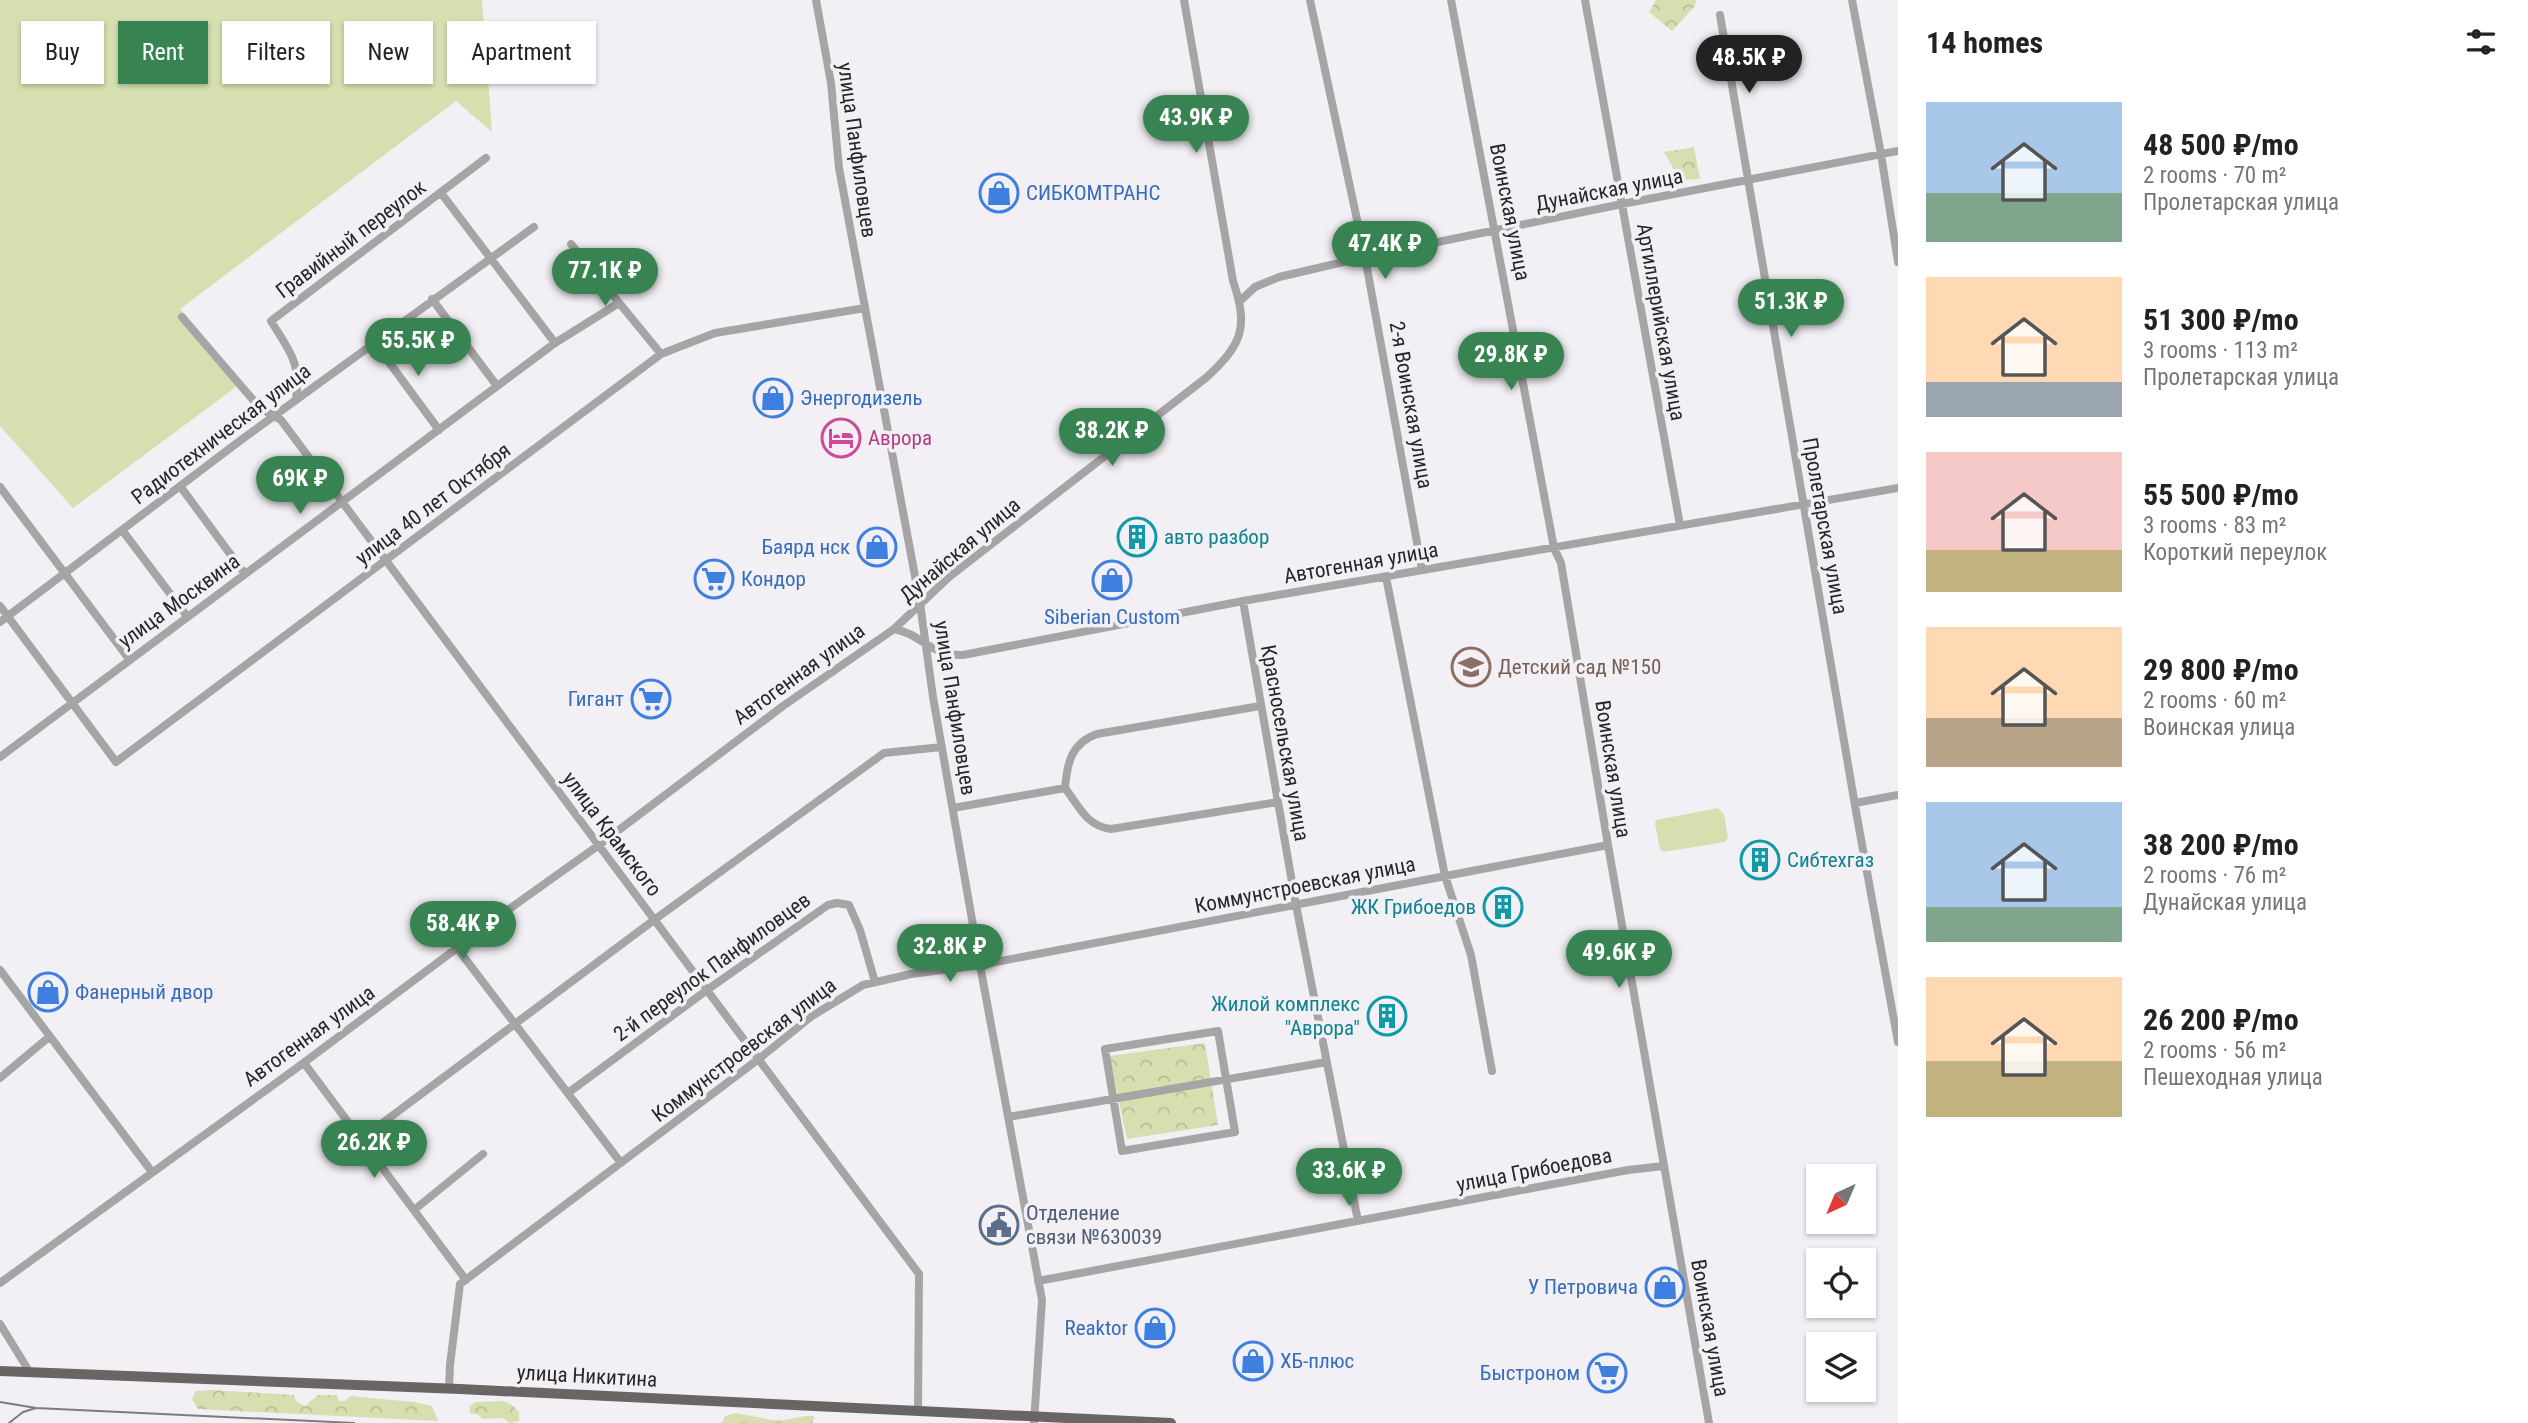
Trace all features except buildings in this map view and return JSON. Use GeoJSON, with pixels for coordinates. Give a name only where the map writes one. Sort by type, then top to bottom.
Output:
{"type":"FeatureCollection","features":[{"type":"Feature","properties":{"kind":"main road","name":"улица Никитина"},"geometry":{"type":"LineString","coordinates":[[0,1371],[449,1389],[1034,1420],[1171,1423]]}},
{"type":"Feature","properties":{"kind":"street","name":"улица Панфиловцев"},"geometry":{"type":"LineString","coordinates":[[817,0],[831,83],[835,148],[920,603],[980,965],[1042,1300],[1034,1420]]}},
{"type":"Feature","properties":{"kind":"street"},"geometry":{"type":"LineString","coordinates":[[1184,0],[1233,281],[1240,301]]}},
{"type":"Feature","properties":{"kind":"street","name":"2-я Воинская улица"},"geometry":{"type":"LineString","coordinates":[[1310,0],[1366,257],[1422,570]]}},
{"type":"Feature","properties":{"kind":"street","name":"Воинская улица"},"geometry":{"type":"LineString","coordinates":[[1451,0],[1554,548],[1561,563],[1709,1423]]}},
{"type":"Feature","properties":{"kind":"street","name":"Артиллерийская улица"},"geometry":{"type":"LineString","coordinates":[[1585,0],[1679,525]]}},
{"type":"Feature","properties":{"kind":"street"},"geometry":{"type":"LineString","coordinates":[[1852,0],[1898,262]]}},
{"type":"Feature","properties":{"kind":"street","name":"Пролетарская улица"},"geometry":{"type":"LineString","coordinates":[[1720,15],[1898,1042]]}},
{"type":"Feature","properties":{"kind":"street","name":"Дунайская улица"},"geometry":{"type":"LineString","coordinates":[[894,629],[949,577],[1226,360],[1240,337],[1240,301],[1255,287],[1279,277],[1366,257],[1898,151]]}},
{"type":"Feature","properties":{"kind":"street","name":"Гравийный переулок"},"geometry":{"type":"LineString","coordinates":[[296,399],[299,380],[295,359],[271,321],[486,158]]}},
{"type":"Feature","properties":{"kind":"street"},"geometry":{"type":"LineString","coordinates":[[441,193],[555,343]]}},
{"type":"Feature","properties":{"kind":"street","name":"Радиотехническая улица"},"geometry":{"type":"LineString","coordinates":[[0,622],[296,399],[534,227]]}},
{"type":"Feature","properties":{"kind":"street"},"geometry":{"type":"LineString","coordinates":[[571,244],[661,354]]}},
{"type":"Feature","properties":{"kind":"street"},"geometry":{"type":"LineString","coordinates":[[432,299],[498,386]]}},
{"type":"Feature","properties":{"kind":"street","name":"улица Москвина"},"geometry":{"type":"LineString","coordinates":[[0,757],[555,343],[619,303]]}},
{"type":"Feature","properties":{"kind":"street","name":"улица 40 лет Октября"},"geometry":{"type":"LineString","coordinates":[[71,702],[116,762],[661,354],[715,333],[865,309]]}},
{"type":"Feature","properties":{"kind":"street","name":"улица Крамского"},"geometry":{"type":"LineString","coordinates":[[181,317],[260,408],[281,420],[919,1274],[918,1412]]}},
{"type":"Feature","properties":{"kind":"street"},"geometry":{"type":"LineString","coordinates":[[374,342],[439,430]]}},
{"type":"Feature","properties":{"kind":"street"},"geometry":{"type":"LineString","coordinates":[[180,486],[245,574]]}},
{"type":"Feature","properties":{"kind":"street"},"geometry":{"type":"LineString","coordinates":[[0,487],[129,659]]}},
{"type":"Feature","properties":{"kind":"street","name":"Автогенная улица"},"geometry":{"type":"LineString","coordinates":[[0,1283],[304,1063],[783,706],[894,629],[911,635],[938,653],[963,655],[1243,601],[1804,502],[1898,488]]}},
{"type":"Feature","properties":{"kind":"street"},"geometry":{"type":"LineString","coordinates":[[122,530],[187,616]]}},
{"type":"Feature","properties":{"kind":"street"},"geometry":{"type":"LineString","coordinates":[[1387,576],[1445,876],[1471,955],[1492,1070]]}},
{"type":"Feature","properties":{"kind":"street","name":"Красносельская улица"},"geometry":{"type":"LineString","coordinates":[[1243,601],[1296,905],[1358,1221]]}},
{"type":"Feature","properties":{"kind":"street"},"geometry":{"type":"LineString","coordinates":[[0,606],[71,702]]}},
{"type":"Feature","properties":{"kind":"street"},"geometry":{"type":"LineString","coordinates":[[1260,706],[1086,738],[1077,747],[1067,765],[1065,788],[1090,821],[1100,828],[1111,829],[1278,802]]}},
{"type":"Feature","properties":{"kind":"street"},"geometry":{"type":"LineString","coordinates":[[361,1139],[654,920],[884,753],[942,747]]}},
{"type":"Feature","properties":{"kind":"street"},"geometry":{"type":"LineString","coordinates":[[953,808],[1065,788]]}},
{"type":"Feature","properties":{"kind":"street"},"geometry":{"type":"LineString","coordinates":[[1855,803],[1898,794]]}},
{"type":"Feature","properties":{"kind":"street","name":"Коммунстроевская улица"},"geometry":{"type":"LineString","coordinates":[[466,1280],[812,1016],[863,985],[1608,845]]}},
{"type":"Feature","properties":{"kind":"street","name":"2-й переулок Панфиловцев"},"geometry":{"type":"LineString","coordinates":[[568,1093],[828,905],[849,905],[860,930],[875,982]]}},
{"type":"Feature","properties":{"kind":"street"},"geometry":{"type":"LineString","coordinates":[[457,948],[621,1163]]}},
{"type":"Feature","properties":{"kind":"street"},"geometry":{"type":"LineString","coordinates":[[0,970],[4,983],[50,1037],[152,1172]]}},
{"type":"Feature","properties":{"kind":"street"},"geometry":{"type":"LineString","coordinates":[[1218,1031],[1235,1132],[1122,1151],[1113,1099],[1105,1049],[1218,1031]]}},
{"type":"Feature","properties":{"kind":"street"},"geometry":{"type":"LineString","coordinates":[[0,1078],[50,1037]]}},
{"type":"Feature","properties":{"kind":"street"},"geometry":{"type":"LineString","coordinates":[[1008,1117],[1327,1062]]}},
{"type":"Feature","properties":{"kind":"street"},"geometry":{"type":"LineString","coordinates":[[304,1063],[466,1280],[460,1284],[449,1389]]}},
{"type":"Feature","properties":{"kind":"street"},"geometry":{"type":"LineString","coordinates":[[414,1210],[483,1154]]}},
{"type":"Feature","properties":{"kind":"street","name":"улица Грибоедова"},"geometry":{"type":"LineString","coordinates":[[1038,1281],[1628,1170],[1664,1166]]}},
{"type":"Feature","properties":{"kind":"street"},"geometry":{"type":"LineString","coordinates":[[0,1324],[29,1371]]}},
{"type":"Feature","properties":{"kind":"green space"},"geometry":{"type":"Polygon","coordinates":[[[0,0],[482,0],[484,21],[447,21],[447,84],[488,84],[492,132],[456,101],[180,309],[240,384],[73,508],[0,426],[0,0]]]}},
{"type":"Feature","properties":{"kind":"green space"},"geometry":{"type":"Polygon","coordinates":[[[1656,0],[1696,0],[1695,6],[1672,31],[1649,12],[1656,0]]]}},
{"type":"Feature","properties":{"kind":"green space"},"geometry":{"type":"Polygon","coordinates":[[[1694,147],[1700,179],[1680,180],[1664,152],[1694,147]]]}},
{"type":"Feature","properties":{"kind":"green space"},"geometry":{"type":"Polygon","coordinates":[[[1718,808],[1724,814],[1728,838],[1725,842],[1664,852],[1660,849],[1656,820],[1718,808]]]}},
{"type":"Feature","properties":{"kind":"green space"},"geometry":{"type":"Polygon","coordinates":[[[1205,1043],[1218,1125],[1127,1139],[1109,1056],[1205,1043]]]}},
{"type":"Feature","properties":{"kind":"green space"},"geometry":{"type":"Polygon","coordinates":[[[196,1391],[294,1395],[296,1401],[305,1406],[318,1395],[337,1395],[339,1401],[345,1401],[350,1396],[414,1402],[432,1406],[438,1421],[198,1409],[192,1399],[196,1391]]]}},
{"type":"Feature","properties":{"kind":"green space"},"geometry":{"type":"Polygon","coordinates":[[[503,1401],[519,1412],[519,1421],[509,1423],[503,1418],[482,1419],[479,1415],[470,1413],[470,1406],[475,1402],[503,1401]]]}},
{"type":"Feature","properties":{"kind":"green space"},"geometry":{"type":"Polygon","coordinates":[[[736,1413],[776,1420],[814,1416],[813,1423],[722,1423],[725,1416],[736,1413]]]}},
{"type":"Feature","properties":{"kind":"tram line"},"geometry":{"type":"LineString","coordinates":[[0,1402],[36,1408],[354,1423]]}},
{"type":"Feature","properties":{"kind":"tram line"},"geometry":{"type":"LineString","coordinates":[[9,1423],[23,1412],[36,1408]]}},
{"type":"Feature","properties":{"kind":"place","name":"СИБКОМТРАНС"},"geometry":{"type":"Point","coordinates":[999,193]}},
{"type":"Feature","properties":{"kind":"place","name":"Энергодизель"},"geometry":{"type":"Point","coordinates":[773,398]}},
{"type":"Feature","properties":{"kind":"place","name":"Аврора"},"geometry":{"type":"Point","coordinates":[841,438]}},
{"type":"Feature","properties":{"kind":"place","name":"авто разбор"},"geometry":{"type":"Point","coordinates":[1137,537]}},
{"type":"Feature","properties":{"kind":"place","name":"Баярд нск"},"geometry":{"type":"Point","coordinates":[877,547]}},
{"type":"Feature","properties":{"kind":"place","name":"Кондор"},"geometry":{"type":"Point","coordinates":[714,579]}},
{"type":"Feature","properties":{"kind":"place","name":"Siberian Custom"},"geometry":{"type":"Point","coordinates":[1112,580]}},
{"type":"Feature","properties":{"kind":"place","name":"Детский сад №150"},"geometry":{"type":"Point","coordinates":[1471,667]}},
{"type":"Feature","properties":{"kind":"place","name":"Гигант"},"geometry":{"type":"Point","coordinates":[651,699]}},
{"type":"Feature","properties":{"kind":"place","name":"Сибтехгаз"},"geometry":{"type":"Point","coordinates":[1760,860]}},
{"type":"Feature","properties":{"kind":"place","name":"ЖК Грибоедов"},"geometry":{"type":"Point","coordinates":[1503,907]}},
{"type":"Feature","properties":{"kind":"place","name":"Фанерный двор"},"geometry":{"type":"Point","coordinates":[48,992]}},
{"type":"Feature","properties":{"kind":"place","name":"Жилой комплекс \"Аврора\""},"geometry":{"type":"Point","coordinates":[1387,1016]}},
{"type":"Feature","properties":{"kind":"place","name":"Отделение связи №630039"},"geometry":{"type":"Point","coordinates":[999,1225]}},
{"type":"Feature","properties":{"kind":"place","name":"У Петровича"},"geometry":{"type":"Point","coordinates":[1665,1287]}},
{"type":"Feature","properties":{"kind":"place","name":"Reaktor"},"geometry":{"type":"Point","coordinates":[1155,1328]}},
{"type":"Feature","properties":{"kind":"place","name":"ХБ-плюс"},"geometry":{"type":"Point","coordinates":[1253,1361]}},
{"type":"Feature","properties":{"kind":"place","name":"Быстроном"},"geometry":{"type":"Point","coordinates":[1607,1373]}}]}
